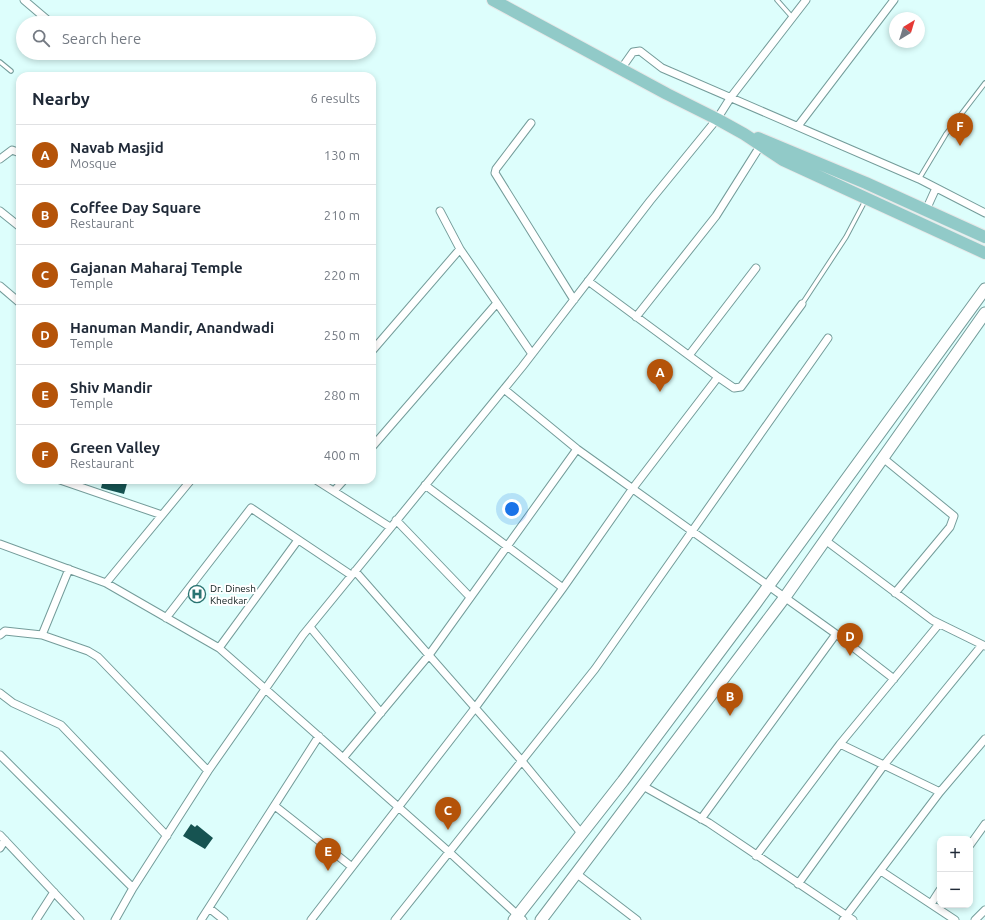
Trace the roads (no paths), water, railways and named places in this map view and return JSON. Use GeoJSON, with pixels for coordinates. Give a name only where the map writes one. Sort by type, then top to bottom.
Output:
{"type":"FeatureCollection","features":[{"type":"Feature","properties":{"kind":"main road"},"geometry":{"type":"LineString","coordinates":[[493,0],[762,143],[926,210],[985,237]]}},
{"type":"Feature","properties":{"kind":"main road"},"geometry":{"type":"LineString","coordinates":[[762,143],[783,160],[985,253]]}},
{"type":"Feature","properties":{"kind":"main road"},"geometry":{"type":"LineString","coordinates":[[518,919],[581,833],[628,774],[769,586],[985,289]]}},
{"type":"Feature","properties":{"kind":"main road"},"geometry":{"type":"LineString","coordinates":[[541,920],[785,597],[985,313]]}},
{"type":"Feature","properties":{"kind":"street"},"geometry":{"type":"LineString","coordinates":[[24,0],[43,16]]}},
{"type":"Feature","properties":{"kind":"street"},"geometry":{"type":"LineString","coordinates":[[115,920],[133,888],[208,771],[264,688],[353,573],[532,354],[650,200],[717,119],[731,97],[806,0]]}},
{"type":"Feature","properties":{"kind":"street"},"geometry":{"type":"LineString","coordinates":[[798,126],[894,0]]}},
{"type":"Feature","properties":{"kind":"street"},"geometry":{"type":"LineString","coordinates":[[621,69],[632,52],[640,51],[662,68],[919,179],[985,213]]}},
{"type":"Feature","properties":{"kind":"street"},"geometry":{"type":"LineString","coordinates":[[532,123],[496,169],[496,173],[574,300]]}},
{"type":"Feature","properties":{"kind":"street"},"geometry":{"type":"LineString","coordinates":[[636,317],[716,216],[762,143]]}},
{"type":"Feature","properties":{"kind":"street"},"geometry":{"type":"LineString","coordinates":[[0,159],[12,150],[16,152]]}},
{"type":"Feature","properties":{"kind":"street"},"geometry":{"type":"LineString","coordinates":[[926,210],[936,188]]}},
{"type":"Feature","properties":{"kind":"street"},"geometry":{"type":"LineString","coordinates":[[0,211],[16,224]]}},
{"type":"Feature","properties":{"kind":"street"},"geometry":{"type":"LineString","coordinates":[[440,211],[460,249],[532,354]]}},
{"type":"Feature","properties":{"kind":"street"},"geometry":{"type":"LineString","coordinates":[[376,346],[460,249]]}},
{"type":"Feature","properties":{"kind":"street"},"geometry":{"type":"LineString","coordinates":[[690,354],[756,268]]}},
{"type":"Feature","properties":{"kind":"street"},"geometry":{"type":"LineString","coordinates":[[588,282],[690,354],[734,388],[740,387],[802,304]]}},
{"type":"Feature","properties":{"kind":"street"},"geometry":{"type":"LineString","coordinates":[[0,286],[16,300]]}},
{"type":"Feature","properties":{"kind":"street"},"geometry":{"type":"LineString","coordinates":[[376,442],[497,303]]}},
{"type":"Feature","properties":{"kind":"street"},"geometry":{"type":"LineString","coordinates":[[395,920],[448,851],[595,669],[693,532],[828,338]]}},
{"type":"Feature","properties":{"kind":"street"},"geometry":{"type":"LineString","coordinates":[[311,920],[475,708],[563,588],[632,488],[718,377]]}},
{"type":"Feature","properties":{"kind":"street"},"geometry":{"type":"LineString","coordinates":[[504,389],[577,449],[836,634],[894,679]]}},
{"type":"Feature","properties":{"kind":"street"},"geometry":{"type":"LineString","coordinates":[[343,758],[429,655],[577,449]]}},
{"type":"Feature","properties":{"kind":"street"},"geometry":{"type":"LineString","coordinates":[[882,458],[954,516],[950,527],[895,593]]}},
{"type":"Feature","properties":{"kind":"street"},"geometry":{"type":"LineString","coordinates":[[72,484],[162,515]]}},
{"type":"Feature","properties":{"kind":"street"},"geometry":{"type":"LineString","coordinates":[[106,583],[188,484]]}},
{"type":"Feature","properties":{"kind":"street"},"geometry":{"type":"LineString","coordinates":[[323,484],[390,528]]}},
{"type":"Feature","properties":{"kind":"street"},"geometry":{"type":"LineString","coordinates":[[334,491],[340,484]]}},
{"type":"Feature","properties":{"kind":"street"},"geometry":{"type":"LineString","coordinates":[[425,485],[563,588]]}},
{"type":"Feature","properties":{"kind":"street"},"geometry":{"type":"LineString","coordinates":[[166,618],[251,508],[298,540],[353,573],[429,655],[521,760],[581,833]]}},
{"type":"Feature","properties":{"kind":"street"},"geometry":{"type":"LineString","coordinates":[[396,520],[470,597]]}},
{"type":"Feature","properties":{"kind":"street"},"geometry":{"type":"LineString","coordinates":[[219,648],[298,540]]}},
{"type":"Feature","properties":{"kind":"street"},"geometry":{"type":"LineString","coordinates":[[798,884],[884,765],[984,646],[938,624],[825,540]]}},
{"type":"Feature","properties":{"kind":"street"},"geometry":{"type":"LineString","coordinates":[[0,544],[106,583],[219,648],[448,851],[518,919]]}},
{"type":"Feature","properties":{"kind":"street"},"geometry":{"type":"LineString","coordinates":[[42,635],[69,569]]}},
{"type":"Feature","properties":{"kind":"street"},"geometry":{"type":"LineString","coordinates":[[756,856],[840,744],[938,624]]}},
{"type":"Feature","properties":{"kind":"street"},"geometry":{"type":"LineString","coordinates":[[310,627],[381,713]]}},
{"type":"Feature","properties":{"kind":"street"},"geometry":{"type":"LineString","coordinates":[[0,635],[5,631],[42,635],[88,651],[98,657],[208,771]]}},
{"type":"Feature","properties":{"kind":"street"},"geometry":{"type":"LineString","coordinates":[[701,819],[836,634]]}},
{"type":"Feature","properties":{"kind":"street"},"geometry":{"type":"LineString","coordinates":[[0,693],[13,703],[61,725],[167,836]]}},
{"type":"Feature","properties":{"kind":"street"},"geometry":{"type":"LineString","coordinates":[[201,920],[319,736]]}},
{"type":"Feature","properties":{"kind":"street"},"geometry":{"type":"LineString","coordinates":[[642,786],[701,819],[848,919],[881,871],[940,792],[985,739]]}},
{"type":"Feature","properties":{"kind":"street"},"geometry":{"type":"LineString","coordinates":[[840,744],[940,792]]}},
{"type":"Feature","properties":{"kind":"street"},"geometry":{"type":"LineString","coordinates":[[0,755],[133,888]]}},
{"type":"Feature","properties":{"kind":"street"},"geometry":{"type":"LineString","coordinates":[[275,806],[352,867]]}},
{"type":"Feature","properties":{"kind":"street"},"geometry":{"type":"LineString","coordinates":[[973,841],[985,824]]}},
{"type":"Feature","properties":{"kind":"street"},"geometry":{"type":"LineString","coordinates":[[0,848],[3,838],[80,920]]}},
{"type":"Feature","properties":{"kind":"street"},"geometry":{"type":"LineString","coordinates":[[881,871],[955,920]]}},
{"type":"Feature","properties":{"kind":"street"},"geometry":{"type":"LineString","coordinates":[[577,874],[637,920]]}},
{"type":"Feature","properties":{"kind":"street"},"geometry":{"type":"LineString","coordinates":[[36,920],[54,892]]}},
{"type":"Feature","properties":{"kind":"street"},"geometry":{"type":"LineString","coordinates":[[931,904],[937,895]]}},
{"type":"Feature","properties":{"kind":"street"},"geometry":{"type":"LineString","coordinates":[[209,908],[224,920]]}},
{"type":"Feature","properties":{"kind":"street"},"geometry":{"type":"LineString","coordinates":[[975,920],[985,910]]}},
{"type":"Feature","properties":{"kind":"lane"},"geometry":{"type":"LineString","coordinates":[[777,0],[793,17]]}},
{"type":"Feature","properties":{"kind":"lane"},"geometry":{"type":"LineString","coordinates":[[0,62],[11,71]]}},
{"type":"Feature","properties":{"kind":"lane"},"geometry":{"type":"LineString","coordinates":[[919,179],[946,134],[985,83]]}},
{"type":"Feature","properties":{"kind":"lane"},"geometry":{"type":"LineString","coordinates":[[802,304],[846,237],[866,198]]}},
{"type":"Feature","properties":{"kind":"place","name":"Green Valley"},"geometry":{"type":"Point","coordinates":[960,146]}},
{"type":"Feature","properties":{"kind":"place","name":"Navab Masjid"},"geometry":{"type":"Point","coordinates":[660,392]}},
{"type":"Feature","properties":{"kind":"place","name":"Dr. Dinesh Khedkar"},"geometry":{"type":"Point","coordinates":[197,594]}},
{"type":"Feature","properties":{"kind":"place","name":"Hanuman Mandir, Anandwadi"},"geometry":{"type":"Point","coordinates":[850,656]}},
{"type":"Feature","properties":{"kind":"place","name":"Coffee Day Square"},"geometry":{"type":"Point","coordinates":[730,716]}},
{"type":"Feature","properties":{"kind":"place","name":"Gajanan Maharaj Temple"},"geometry":{"type":"Point","coordinates":[448,830]}},
{"type":"Feature","properties":{"kind":"place","name":"Shiv Mandir"},"geometry":{"type":"Point","coordinates":[328,871]}}]}
